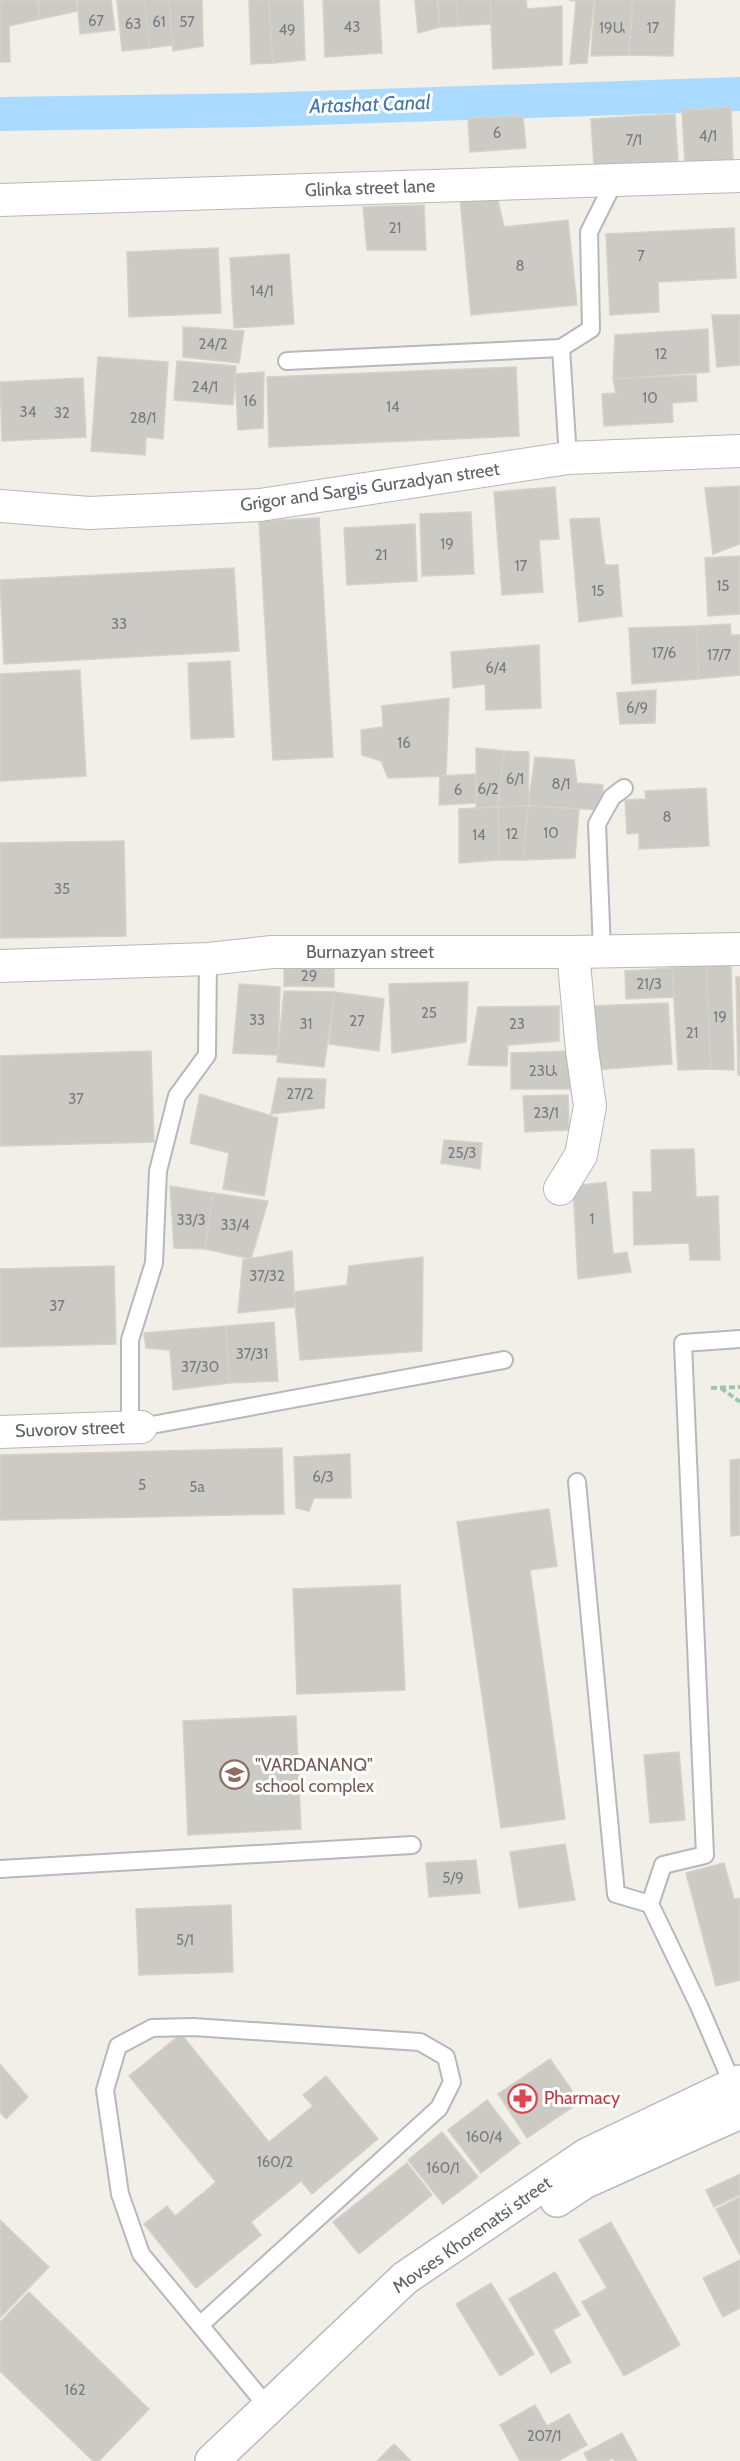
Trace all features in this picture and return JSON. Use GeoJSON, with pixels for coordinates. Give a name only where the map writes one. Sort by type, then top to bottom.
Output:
{"type":"FeatureCollection","features":[{"type":"Feature","properties":{"kind":"main road","name":"Movses Khorenatsi street"},"geometry":{"type":"LineString","coordinates":[[212,2461],[405,2278],[586,2155],[738,2093]]}},
{"type":"Feature","properties":{"kind":"main road","name":"Movses Khorenatsi street"},"geometry":{"type":"LineString","coordinates":[[238,2461],[283,2415],[415,2297],[584,2182],[738,2093]]}},
{"type":"Feature","properties":{"kind":"street","name":"Glinka street lane"},"geometry":{"type":"LineString","coordinates":[[0,200],[740,176]]}},
{"type":"Feature","properties":{"kind":"street","name":"Grigor and Sargis Gurzadyan street"},"geometry":{"type":"LineString","coordinates":[[0,506],[89,513],[260,505],[568,458],[740,451]]}},
{"type":"Feature","properties":{"kind":"street","name":"Burnazyan street"},"geometry":{"type":"LineString","coordinates":[[0,966],[208,959],[272,952],[587,952],[740,949]]}},
{"type":"Feature","properties":{"kind":"street"},"geometry":{"type":"LineString","coordinates":[[560,1189],[581,1155],[590,1106],[582,1050],[587,952]]}},
{"type":"Feature","properties":{"kind":"street","name":"Suvorov street"},"geometry":{"type":"LineString","coordinates":[[0,1432],[135,1427]]}},
{"type":"Feature","properties":{"kind":"lane"},"geometry":{"type":"LineString","coordinates":[[287,361],[561,348],[591,329],[589,232],[615,180]]}},
{"type":"Feature","properties":{"kind":"lane"},"geometry":{"type":"LineString","coordinates":[[561,348],[568,458]]}},
{"type":"Feature","properties":{"kind":"lane"},"geometry":{"type":"LineString","coordinates":[[587,952],[597,824],[612,797],[624,788]]}},
{"type":"Feature","properties":{"kind":"lane"},"geometry":{"type":"LineString","coordinates":[[208,959],[207,1054],[177,1096],[158,1171],[154,1263],[130,1340],[135,1427],[504,1360]]}},
{"type":"Feature","properties":{"kind":"lane"},"geometry":{"type":"LineString","coordinates":[[738,2093],[650,1904],[663,1865],[705,1855],[683,1343],[740,1339]]}},
{"type":"Feature","properties":{"kind":"lane"},"geometry":{"type":"LineString","coordinates":[[577,1482],[616,1894],[650,1904]]}},
{"type":"Feature","properties":{"kind":"lane"},"geometry":{"type":"LineString","coordinates":[[0,1869],[412,1845]]}},
{"type":"Feature","properties":{"kind":"lane"},"geometry":{"type":"LineString","coordinates":[[200,2325],[439,2108],[452,2082],[446,2057],[420,2042],[193,2027],[152,2028],[118,2046],[105,2090],[120,2194],[141,2254],[200,2325],[269,2406]]}},
{"type":"Feature","properties":{"kind":"path"},"geometry":{"type":"LineString","coordinates":[[740,1387],[720,1387],[740,1402]]}},
{"type":"Feature","properties":{"kind":"building"},"geometry":{"type":"Polygon","coordinates":[[[0,0],[37,0],[40,19],[9,26],[10,62],[0,62],[0,0]]]}},
{"type":"Feature","properties":{"kind":"building"},"geometry":{"type":"Polygon","coordinates":[[[38,0],[75,0],[78,11],[40,19],[38,0]]]}},
{"type":"Feature","properties":{"kind":"building"},"geometry":{"type":"Polygon","coordinates":[[[77,0],[111,0],[115,30],[80,34],[77,0]]]}},
{"type":"Feature","properties":{"kind":"building"},"geometry":{"type":"Polygon","coordinates":[[[117,0],[144,0],[150,48],[122,51],[117,0]]]}},
{"type":"Feature","properties":{"kind":"building"},"geometry":{"type":"Polygon","coordinates":[[[144,0],[169,0],[173,45],[150,48],[144,0]]]}},
{"type":"Feature","properties":{"kind":"building"},"geometry":{"type":"Polygon","coordinates":[[[169,0],[202,0],[203,46],[173,51],[169,0]]]}},
{"type":"Feature","properties":{"kind":"building"},"geometry":{"type":"Polygon","coordinates":[[[249,0],[269,0],[273,63],[251,64],[249,0]]]}},
{"type":"Feature","properties":{"kind":"building"},"geometry":{"type":"Polygon","coordinates":[[[269,0],[303,0],[305,60],[273,63],[269,0]]]}},
{"type":"Feature","properties":{"kind":"building"},"geometry":{"type":"Polygon","coordinates":[[[323,0],[379,0],[382,53],[325,57],[323,0]]]}},
{"type":"Feature","properties":{"kind":"building"},"geometry":{"type":"Polygon","coordinates":[[[415,0],[437,0],[440,27],[418,33],[415,0]]]}},
{"type":"Feature","properties":{"kind":"building"},"geometry":{"type":"Polygon","coordinates":[[[438,0],[457,0],[458,26],[440,27],[438,0]]]}},
{"type":"Feature","properties":{"kind":"building"},"geometry":{"type":"Polygon","coordinates":[[[457,0],[490,0],[491,24],[458,26],[457,0]]]}},
{"type":"Feature","properties":{"kind":"building"},"geometry":{"type":"Polygon","coordinates":[[[490,0],[526,0],[527,9],[562,6],[562,65],[493,69],[490,0]]]}},
{"type":"Feature","properties":{"kind":"building"},"geometry":{"type":"Polygon","coordinates":[[[569,0],[594,0],[587,63],[570,64],[576,1],[569,0]]]}},
{"type":"Feature","properties":{"kind":"building"},"geometry":{"type":"Polygon","coordinates":[[[595,0],[632,0],[629,55],[591,56],[595,0]]]}},
{"type":"Feature","properties":{"kind":"building"},"geometry":{"type":"Polygon","coordinates":[[[633,0],[675,0],[673,56],[629,55],[633,0]]]}},
{"type":"Feature","properties":{"kind":"building"},"geometry":{"type":"Polygon","coordinates":[[[731,107],[733,161],[685,164],[682,110],[731,107]]]}},
{"type":"Feature","properties":{"kind":"building"},"geometry":{"type":"Polygon","coordinates":[[[675,114],[678,161],[594,166],[591,119],[675,114]]]}},
{"type":"Feature","properties":{"kind":"building"},"geometry":{"type":"Polygon","coordinates":[[[523,116],[526,148],[470,152],[468,118],[523,116]]]}},
{"type":"Feature","properties":{"kind":"building"},"geometry":{"type":"Polygon","coordinates":[[[497,196],[504,227],[568,220],[577,305],[471,315],[460,199],[497,196]]]}},
{"type":"Feature","properties":{"kind":"building"},"geometry":{"type":"Polygon","coordinates":[[[424,205],[426,250],[367,250],[363,207],[424,205]]]}},
{"type":"Feature","properties":{"kind":"building"},"geometry":{"type":"Polygon","coordinates":[[[734,228],[736,278],[658,282],[659,312],[610,315],[606,234],[734,228]]]}},
{"type":"Feature","properties":{"kind":"building"},"geometry":{"type":"Polygon","coordinates":[[[218,248],[221,313],[129,317],[127,252],[218,248]]]}},
{"type":"Feature","properties":{"kind":"building"},"geometry":{"type":"Polygon","coordinates":[[[289,254],[294,324],[234,328],[230,258],[289,254]]]}},
{"type":"Feature","properties":{"kind":"building"},"geometry":{"type":"Polygon","coordinates":[[[712,315],[740,315],[740,365],[717,367],[712,315]]]}},
{"type":"Feature","properties":{"kind":"building"},"geometry":{"type":"Polygon","coordinates":[[[183,327],[244,331],[239,363],[183,357],[183,327]]]}},
{"type":"Feature","properties":{"kind":"building"},"geometry":{"type":"Polygon","coordinates":[[[708,329],[709,372],[613,379],[615,335],[708,329]]]}},
{"type":"Feature","properties":{"kind":"building"},"geometry":{"type":"Polygon","coordinates":[[[98,357],[168,362],[163,439],[146,437],[145,455],[91,451],[98,357]]]}},
{"type":"Feature","properties":{"kind":"building"},"geometry":{"type":"Polygon","coordinates":[[[177,361],[236,366],[233,405],[174,400],[177,361]]]}},
{"type":"Feature","properties":{"kind":"building"},"geometry":{"type":"Polygon","coordinates":[[[516,367],[519,436],[269,447],[267,377],[516,367]]]}},
{"type":"Feature","properties":{"kind":"building"},"geometry":{"type":"Polygon","coordinates":[[[264,372],[263,428],[238,430],[235,374],[264,372]]]}},
{"type":"Feature","properties":{"kind":"building"},"geometry":{"type":"Polygon","coordinates":[[[696,375],[697,401],[672,403],[673,422],[604,426],[602,394],[616,393],[613,379],[696,375]]]}},
{"type":"Feature","properties":{"kind":"building"},"geometry":{"type":"Polygon","coordinates":[[[83,378],[86,437],[2,441],[0,382],[83,378]]]}},
{"type":"Feature","properties":{"kind":"building"},"geometry":{"type":"Polygon","coordinates":[[[740,486],[740,544],[713,554],[705,488],[740,486]]]}},
{"type":"Feature","properties":{"kind":"building"},"geometry":{"type":"Polygon","coordinates":[[[555,487],[559,539],[539,540],[543,592],[502,595],[494,492],[555,487]]]}},
{"type":"Feature","properties":{"kind":"building"},"geometry":{"type":"Polygon","coordinates":[[[471,512],[474,574],[422,576],[420,514],[471,512]]]}},
{"type":"Feature","properties":{"kind":"building"},"geometry":{"type":"Polygon","coordinates":[[[319,518],[333,757],[273,760],[259,521],[319,518]]]}},
{"type":"Feature","properties":{"kind":"building"},"geometry":{"type":"Polygon","coordinates":[[[599,518],[605,565],[618,565],[622,616],[579,622],[570,519],[599,518]]]}},
{"type":"Feature","properties":{"kind":"building"},"geometry":{"type":"Polygon","coordinates":[[[415,524],[417,581],[347,585],[344,528],[415,524]]]}},
{"type":"Feature","properties":{"kind":"building"},"geometry":{"type":"Polygon","coordinates":[[[740,556],[740,614],[708,616],[705,558],[740,556]]]}},
{"type":"Feature","properties":{"kind":"building"},"geometry":{"type":"Polygon","coordinates":[[[234,568],[239,651],[4,664],[0,580],[234,568]]]}},
{"type":"Feature","properties":{"kind":"building"},"geometry":{"type":"Polygon","coordinates":[[[730,624],[731,635],[740,635],[740,675],[698,679],[697,626],[730,624]]]}},
{"type":"Feature","properties":{"kind":"building"},"geometry":{"type":"Polygon","coordinates":[[[697,626],[698,679],[632,684],[629,628],[697,626]]]}},
{"type":"Feature","properties":{"kind":"building"},"geometry":{"type":"Polygon","coordinates":[[[539,645],[541,708],[486,710],[485,684],[453,688],[451,652],[539,645]]]}},
{"type":"Feature","properties":{"kind":"building"},"geometry":{"type":"Polygon","coordinates":[[[230,661],[234,737],[191,739],[188,663],[230,661]]]}},
{"type":"Feature","properties":{"kind":"building"},"geometry":{"type":"Polygon","coordinates":[[[80,670],[86,776],[0,781],[0,674],[80,670]]]}},
{"type":"Feature","properties":{"kind":"building"},"geometry":{"type":"Polygon","coordinates":[[[656,690],[655,723],[620,724],[617,693],[656,690]]]}},
{"type":"Feature","properties":{"kind":"building"},"geometry":{"type":"Polygon","coordinates":[[[449,698],[446,776],[388,778],[381,761],[362,755],[361,730],[383,727],[382,706],[449,698]]]}},
{"type":"Feature","properties":{"kind":"building"},"geometry":{"type":"Polygon","coordinates":[[[476,748],[504,751],[498,807],[476,808],[476,748]]]}},
{"type":"Feature","properties":{"kind":"building"},"geometry":{"type":"Polygon","coordinates":[[[504,751],[529,752],[528,806],[498,807],[504,751]]]}},
{"type":"Feature","properties":{"kind":"building"},"geometry":{"type":"Polygon","coordinates":[[[535,757],[574,760],[577,783],[603,785],[602,810],[528,806],[535,757]]]}},
{"type":"Feature","properties":{"kind":"building"},"geometry":{"type":"Polygon","coordinates":[[[476,774],[476,803],[439,805],[440,776],[476,774]]]}},
{"type":"Feature","properties":{"kind":"building"},"geometry":{"type":"Polygon","coordinates":[[[706,788],[709,846],[639,849],[639,833],[627,834],[625,800],[646,799],[645,791],[706,788]]]}},
{"type":"Feature","properties":{"kind":"building"},"geometry":{"type":"Polygon","coordinates":[[[528,806],[579,809],[575,858],[523,860],[528,806]]]}},
{"type":"Feature","properties":{"kind":"building"},"geometry":{"type":"Polygon","coordinates":[[[528,806],[523,860],[499,860],[498,807],[528,806]]]}},
{"type":"Feature","properties":{"kind":"building"},"geometry":{"type":"Polygon","coordinates":[[[498,807],[499,860],[459,863],[459,809],[498,807]]]}},
{"type":"Feature","properties":{"kind":"building"},"geometry":{"type":"Polygon","coordinates":[[[124,841],[126,936],[0,938],[0,843],[124,841]]]}},
{"type":"Feature","properties":{"kind":"building"},"geometry":{"type":"Polygon","coordinates":[[[334,964],[334,987],[284,986],[284,966],[334,964]]]}},
{"type":"Feature","properties":{"kind":"building"},"geometry":{"type":"Polygon","coordinates":[[[706,965],[731,965],[734,1070],[711,1069],[706,965]]]}},
{"type":"Feature","properties":{"kind":"building"},"geometry":{"type":"Polygon","coordinates":[[[706,965],[711,1069],[678,1070],[672,968],[706,965]]]}},
{"type":"Feature","properties":{"kind":"building"},"geometry":{"type":"Polygon","coordinates":[[[672,968],[674,997],[626,999],[625,971],[672,968]]]}},
{"type":"Feature","properties":{"kind":"building"},"geometry":{"type":"Polygon","coordinates":[[[736,977],[740,977],[740,1075],[738,1075],[736,977]]]}},
{"type":"Feature","properties":{"kind":"building"},"geometry":{"type":"Polygon","coordinates":[[[468,982],[466,1042],[392,1053],[389,984],[468,982]]]}},
{"type":"Feature","properties":{"kind":"building"},"geometry":{"type":"Polygon","coordinates":[[[239,984],[280,987],[278,1055],[233,1053],[239,984]]]}},
{"type":"Feature","properties":{"kind":"building"},"geometry":{"type":"Polygon","coordinates":[[[284,991],[335,992],[324,1067],[277,1062],[284,991]]]}},
{"type":"Feature","properties":{"kind":"building"},"geometry":{"type":"Polygon","coordinates":[[[335,992],[384,999],[379,1051],[329,1044],[335,992]]]}},
{"type":"Feature","properties":{"kind":"building"},"geometry":{"type":"Polygon","coordinates":[[[668,1003],[672,1064],[594,1070],[590,1006],[668,1003]]]}},
{"type":"Feature","properties":{"kind":"building"},"geometry":{"type":"Polygon","coordinates":[[[559,1006],[559,1041],[508,1045],[507,1066],[468,1065],[478,1007],[559,1006]]]}},
{"type":"Feature","properties":{"kind":"building"},"geometry":{"type":"Polygon","coordinates":[[[151,1051],[154,1142],[0,1146],[0,1056],[151,1051]]]}},
{"type":"Feature","properties":{"kind":"building"},"geometry":{"type":"Polygon","coordinates":[[[575,1051],[574,1089],[511,1089],[511,1053],[575,1051]]]}},
{"type":"Feature","properties":{"kind":"building"},"geometry":{"type":"Polygon","coordinates":[[[278,1078],[326,1079],[324,1108],[271,1114],[278,1078]]]}},
{"type":"Feature","properties":{"kind":"building"},"geometry":{"type":"Polygon","coordinates":[[[200,1094],[278,1118],[264,1196],[223,1189],[229,1153],[190,1143],[200,1094]]]}},
{"type":"Feature","properties":{"kind":"building"},"geometry":{"type":"Polygon","coordinates":[[[568,1095],[569,1130],[525,1132],[523,1096],[568,1095]]]}},
{"type":"Feature","properties":{"kind":"building"},"geometry":{"type":"Polygon","coordinates":[[[444,1140],[482,1143],[480,1169],[441,1163],[444,1140]]]}},
{"type":"Feature","properties":{"kind":"building"},"geometry":{"type":"Polygon","coordinates":[[[694,1149],[696,1197],[718,1196],[720,1260],[690,1260],[689,1243],[634,1245],[633,1192],[652,1192],[651,1150],[694,1149]]]}},
{"type":"Feature","properties":{"kind":"building"},"geometry":{"type":"Polygon","coordinates":[[[606,1182],[613,1254],[627,1252],[631,1272],[578,1279],[573,1186],[606,1182]]]}},
{"type":"Feature","properties":{"kind":"building"},"geometry":{"type":"Polygon","coordinates":[[[170,1186],[213,1193],[205,1249],[174,1248],[170,1186]]]}},
{"type":"Feature","properties":{"kind":"building"},"geometry":{"type":"Polygon","coordinates":[[[213,1193],[268,1201],[251,1259],[205,1249],[213,1193]]]}},
{"type":"Feature","properties":{"kind":"building"},"geometry":{"type":"Polygon","coordinates":[[[292,1251],[295,1307],[238,1313],[243,1260],[292,1251]]]}},
{"type":"Feature","properties":{"kind":"building"},"geometry":{"type":"Polygon","coordinates":[[[423,1257],[422,1351],[300,1360],[294,1292],[347,1285],[349,1266],[423,1257]]]}},
{"type":"Feature","properties":{"kind":"building"},"geometry":{"type":"Polygon","coordinates":[[[114,1266],[116,1344],[0,1347],[0,1269],[114,1266]]]}},
{"type":"Feature","properties":{"kind":"building"},"geometry":{"type":"Polygon","coordinates":[[[274,1322],[278,1381],[229,1383],[226,1326],[274,1322]]]}},
{"type":"Feature","properties":{"kind":"building"},"geometry":{"type":"Polygon","coordinates":[[[226,1326],[229,1383],[173,1390],[170,1350],[146,1348],[144,1333],[226,1326]]]}},
{"type":"Feature","properties":{"kind":"building"},"geometry":{"type":"Polygon","coordinates":[[[282,1448],[284,1514],[0,1520],[0,1455],[282,1448]]]}},
{"type":"Feature","properties":{"kind":"building"},"geometry":{"type":"Polygon","coordinates":[[[350,1454],[351,1498],[314,1498],[309,1511],[296,1508],[294,1457],[350,1454]]]}},
{"type":"Feature","properties":{"kind":"building"},"geometry":{"type":"Polygon","coordinates":[[[740,1459],[740,1535],[731,1536],[730,1460],[740,1459]]]}},
{"type":"Feature","properties":{"kind":"building"},"geometry":{"type":"Polygon","coordinates":[[[549,1509],[557,1566],[530,1570],[565,1819],[501,1828],[457,1522],[549,1509]]]}},
{"type":"Feature","properties":{"kind":"building"},"geometry":{"type":"Polygon","coordinates":[[[400,1585],[405,1690],[297,1694],[293,1589],[400,1585]]]}},
{"type":"Feature","properties":{"kind":"building"},"geometry":{"type":"Polygon","coordinates":[[[296,1716],[301,1829],[188,1835],[183,1721],[296,1716]]]}},
{"type":"Feature","properties":{"kind":"building"},"geometry":{"type":"Polygon","coordinates":[[[679,1752],[685,1820],[650,1823],[644,1755],[679,1752]]]}},
{"type":"Feature","properties":{"kind":"building"},"geometry":{"type":"Polygon","coordinates":[[[565,1844],[575,1900],[519,1908],[510,1852],[565,1844]]]}},
{"type":"Feature","properties":{"kind":"building"},"geometry":{"type":"Polygon","coordinates":[[[476,1860],[480,1893],[429,1897],[426,1863],[476,1860]]]}},
{"type":"Feature","properties":{"kind":"building"},"geometry":{"type":"Polygon","coordinates":[[[724,1863],[734,1899],[740,1898],[740,1980],[716,1986],[686,1873],[724,1863]]]}},
{"type":"Feature","properties":{"kind":"building"},"geometry":{"type":"Polygon","coordinates":[[[231,1905],[233,1972],[139,1975],[136,1909],[231,1905]]]}},
{"type":"Feature","properties":{"kind":"building"},"geometry":{"type":"Polygon","coordinates":[[[181,2034],[269,2142],[313,2106],[303,2095],[326,2076],[378,2139],[312,2194],[301,2181],[251,2222],[261,2235],[196,2288],[144,2224],[167,2206],[175,2216],[216,2182],[129,2076],[181,2034]]]}},
{"type":"Feature","properties":{"kind":"building"},"geometry":{"type":"Polygon","coordinates":[[[550,2059],[580,2102],[527,2138],[498,2094],[550,2059]]]}},
{"type":"Feature","properties":{"kind":"building"},"geometry":{"type":"Polygon","coordinates":[[[0,2064],[28,2097],[6,2119],[0,2112],[0,2064]]]}},
{"type":"Feature","properties":{"kind":"building"},"geometry":{"type":"Polygon","coordinates":[[[487,2100],[520,2143],[481,2173],[448,2130],[487,2100]]]}},
{"type":"Feature","properties":{"kind":"building"},"geometry":{"type":"Polygon","coordinates":[[[442,2132],[478,2177],[443,2204],[408,2160],[442,2132]]]}},
{"type":"Feature","properties":{"kind":"building"},"geometry":{"type":"Polygon","coordinates":[[[407,2163],[432,2195],[359,2254],[333,2222],[407,2163]]]}},
{"type":"Feature","properties":{"kind":"building"},"geometry":{"type":"Polygon","coordinates":[[[740,2174],[740,2195],[714,2207],[706,2190],[740,2174]]]}},
{"type":"Feature","properties":{"kind":"building"},"geometry":{"type":"Polygon","coordinates":[[[740,2197],[740,2255],[716,2209],[740,2197]]]}},
{"type":"Feature","properties":{"kind":"building"},"geometry":{"type":"Polygon","coordinates":[[[0,2220],[49,2267],[0,2318],[0,2220]]]}},
{"type":"Feature","properties":{"kind":"building"},"geometry":{"type":"Polygon","coordinates":[[[611,2222],[680,2345],[624,2376],[582,2302],[607,2288],[579,2240],[611,2222]]]}},
{"type":"Feature","properties":{"kind":"building"},"geometry":{"type":"Polygon","coordinates":[[[740,2260],[740,2308],[723,2317],[703,2278],[740,2260]]]}},
{"type":"Feature","properties":{"kind":"building"},"geometry":{"type":"Polygon","coordinates":[[[555,2272],[580,2315],[553,2330],[571,2362],[551,2373],[509,2299],[555,2272]]]}},
{"type":"Feature","properties":{"kind":"building"},"geometry":{"type":"Polygon","coordinates":[[[491,2283],[534,2354],[500,2376],[456,2304],[491,2283]]]}},
{"type":"Feature","properties":{"kind":"building"},"geometry":{"type":"Polygon","coordinates":[[[29,2292],[149,2409],[99,2461],[93,2461],[0,2371],[0,2322],[29,2292]]]}},
{"type":"Feature","properties":{"kind":"building"},"geometry":{"type":"Polygon","coordinates":[[[535,2405],[547,2426],[569,2414],[587,2445],[558,2461],[520,2461],[500,2425],[535,2405]]]}},
{"type":"Feature","properties":{"kind":"building"},"geometry":{"type":"Polygon","coordinates":[[[622,2433],[637,2461],[615,2461],[613,2458],[607,2461],[588,2461],[584,2453],[622,2433]]]}},
{"type":"Feature","properties":{"kind":"building"},"geometry":{"type":"Polygon","coordinates":[[[394,2444],[411,2461],[377,2461],[394,2444]]]}},
{"type":"Feature","properties":{"kind":"waterway","name":"Artashat Canal"},"geometry":{"type":"LineString","coordinates":[[0,114],[256,110],[740,94]]}},
{"type":"Feature","properties":{"kind":"place","name":"\"VARDANANQ\" school complex"},"geometry":{"type":"Point","coordinates":[234,1775]}},
{"type":"Feature","properties":{"kind":"place","name":"Pharmacy"},"geometry":{"type":"Point","coordinates":[523,2098]}}]}
